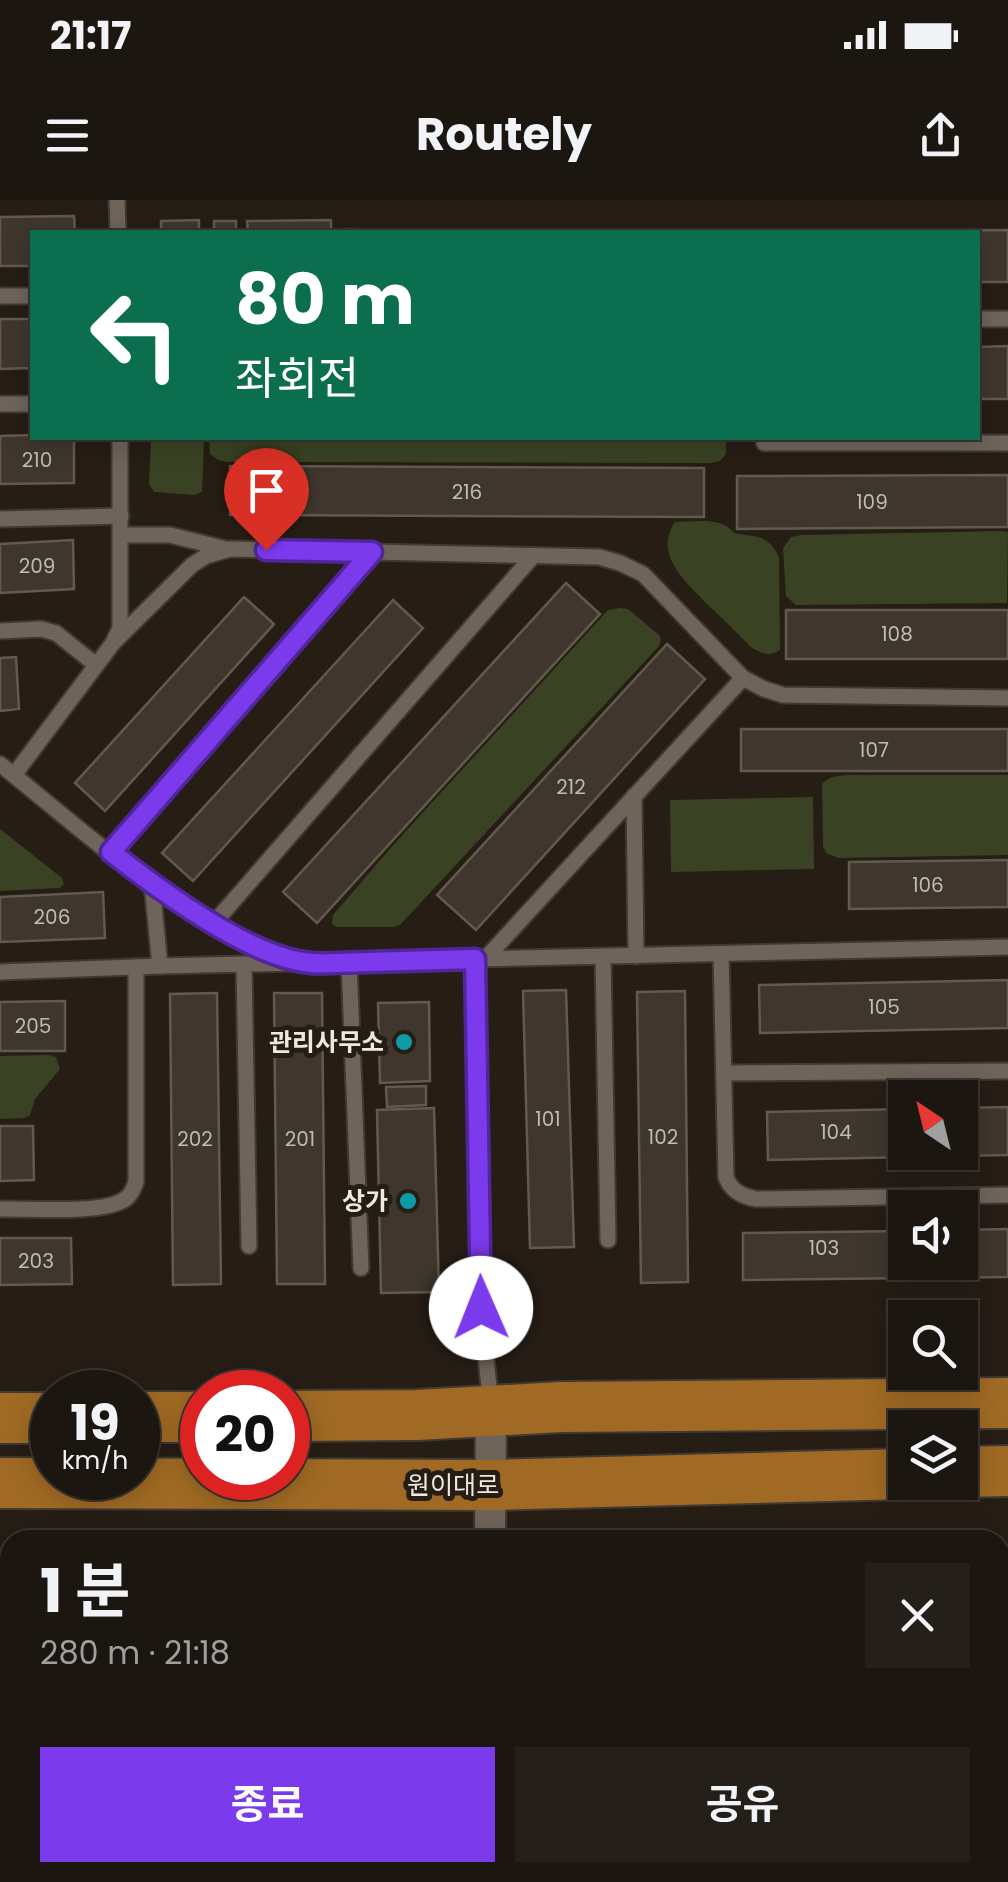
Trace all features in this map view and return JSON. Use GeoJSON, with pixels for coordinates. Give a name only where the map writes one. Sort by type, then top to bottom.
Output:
{"type":"FeatureCollection","features":[{"type":"Feature","properties":{"kind":"main road"},"geometry":{"type":"LineString","coordinates":[[310,1416],[561,1408],[1008,1403]]}},
{"type":"Feature","properties":{"kind":"main road"},"geometry":{"type":"LineString","coordinates":[[0,1418],[30,1418]]}},
{"type":"Feature","properties":{"kind":"main road"},"geometry":{"type":"LineString","coordinates":[[978,1472],[1008,1471]]}},
{"type":"Feature","properties":{"kind":"main road","name":"원이대로"},"geometry":{"type":"LineString","coordinates":[[0,1482],[490,1486],[888,1474]]}},
{"type":"Feature","properties":{"kind":"street"},"geometry":{"type":"LineString","coordinates":[[490,1530],[491,1411]]}},
{"type":"Feature","properties":{"kind":"lane"},"geometry":{"type":"LineString","coordinates":[[118,200],[118,230]]}},
{"type":"Feature","properties":{"kind":"lane"},"geometry":{"type":"LineString","coordinates":[[0,296],[30,296]]}},
{"type":"Feature","properties":{"kind":"lane"},"geometry":{"type":"LineString","coordinates":[[980,319],[1008,319]]}},
{"type":"Feature","properties":{"kind":"lane"},"geometry":{"type":"LineString","coordinates":[[0,404],[30,404]]}},
{"type":"Feature","properties":{"kind":"lane"},"geometry":{"type":"LineString","coordinates":[[113,643],[122,609],[120,440]]}},
{"type":"Feature","properties":{"kind":"lane"},"geometry":{"type":"LineString","coordinates":[[764,442],[1008,443]]}},
{"type":"Feature","properties":{"kind":"lane"},"geometry":{"type":"LineString","coordinates":[[0,519],[121,516]]}},
{"type":"Feature","properties":{"kind":"lane"},"geometry":{"type":"LineString","coordinates":[[121,535],[170,535],[230,550],[599,558],[620,562],[643,574],[743,678],[784,695],[1008,698]]}},
{"type":"Feature","properties":{"kind":"lane"},"geometry":{"type":"LineString","coordinates":[[14,775],[113,643],[192,565],[206,556],[230,550]]}},
{"type":"Feature","properties":{"kind":"lane"},"geometry":{"type":"LineString","coordinates":[[111,852],[372,552]]}},
{"type":"Feature","properties":{"kind":"lane"},"geometry":{"type":"LineString","coordinates":[[214,923],[533,556]]}},
{"type":"Feature","properties":{"kind":"lane"},"geometry":{"type":"LineString","coordinates":[[0,630],[41,629],[56,633],[96,666]]}},
{"type":"Feature","properties":{"kind":"lane"},"geometry":{"type":"LineString","coordinates":[[491,1411],[481,1308],[480,959],[743,678]]}},
{"type":"Feature","properties":{"kind":"lane"},"geometry":{"type":"LineString","coordinates":[[0,764],[152,885],[258,946],[310,963]]}},
{"type":"Feature","properties":{"kind":"lane"},"geometry":{"type":"LineString","coordinates":[[634,796],[636,956]]}},
{"type":"Feature","properties":{"kind":"lane"},"geometry":{"type":"LineString","coordinates":[[152,885],[160,966]]}},
{"type":"Feature","properties":{"kind":"lane"},"geometry":{"type":"LineString","coordinates":[[0,972],[1008,947]]}},
{"type":"Feature","properties":{"kind":"lane"},"geometry":{"type":"LineString","coordinates":[[720,954],[726,1177],[730,1186],[743,1196],[756,1199],[1008,1195]]}},
{"type":"Feature","properties":{"kind":"lane"},"geometry":{"type":"LineString","coordinates":[[604,956],[608,1240]]}},
{"type":"Feature","properties":{"kind":"lane"},"geometry":{"type":"LineString","coordinates":[[349,962],[361,1268]]}},
{"type":"Feature","properties":{"kind":"lane"},"geometry":{"type":"LineString","coordinates":[[244,965],[248,1246]]}},
{"type":"Feature","properties":{"kind":"lane"},"geometry":{"type":"LineString","coordinates":[[0,1209],[100,1208],[132,1194],[136,1182],[136,967]]}},
{"type":"Feature","properties":{"kind":"lane"},"geometry":{"type":"LineString","coordinates":[[724,1073],[1008,1071]]}},
{"type":"Feature","properties":{"kind":"green space"},"geometry":{"type":"Polygon","coordinates":[[[151,440],[204,440],[202,492],[154,492],[149,484],[151,440]]]}},
{"type":"Feature","properties":{"kind":"green space"},"geometry":{"type":"Polygon","coordinates":[[[209,440],[726,440],[726,454],[720,461],[710,463],[228,462],[210,454],[209,440]]]}},
{"type":"Feature","properties":{"kind":"green space"},"geometry":{"type":"Polygon","coordinates":[[[675,522],[715,522],[771,545],[779,558],[780,650],[766,654],[752,648],[681,576],[668,545],[675,522]]]}},
{"type":"Feature","properties":{"kind":"green space"},"geometry":{"type":"Polygon","coordinates":[[[1008,532],[1007,603],[796,605],[786,596],[783,548],[791,537],[1008,532]]]}},
{"type":"Feature","properties":{"kind":"green space"},"geometry":{"type":"Polygon","coordinates":[[[628,609],[659,635],[659,646],[401,924],[332,924],[333,915],[395,843],[608,610],[628,609]]]}},
{"type":"Feature","properties":{"kind":"green space"},"geometry":{"type":"Polygon","coordinates":[[[1008,775],[1008,855],[838,858],[826,853],[822,784],[838,776],[1008,775]]]}},
{"type":"Feature","properties":{"kind":"green space"},"geometry":{"type":"Polygon","coordinates":[[[813,797],[814,869],[671,872],[670,800],[813,797]]]}},
{"type":"Feature","properties":{"kind":"green space"},"geometry":{"type":"Polygon","coordinates":[[[0,829],[62,878],[64,884],[60,888],[0,891],[0,829]]]}},
{"type":"Feature","properties":{"kind":"green space"},"geometry":{"type":"Polygon","coordinates":[[[0,1056],[56,1057],[60,1069],[35,1099],[30,1115],[0,1119],[0,1056]]]}},
{"type":"Feature","properties":{"kind":"building"},"geometry":{"type":"Polygon","coordinates":[[[74,216],[75,230],[30,230],[30,266],[0,266],[0,217],[74,216]]]}},
{"type":"Feature","properties":{"kind":"building"},"geometry":{"type":"Polygon","coordinates":[[[199,220],[199,230],[161,230],[161,221],[199,220]]]}},
{"type":"Feature","properties":{"kind":"building"},"geometry":{"type":"Polygon","coordinates":[[[331,220],[331,230],[248,230],[247,221],[331,220]]]}},
{"type":"Feature","properties":{"kind":"building"},"geometry":{"type":"Polygon","coordinates":[[[214,221],[236,221],[236,230],[214,230],[214,221]]]}},
{"type":"Feature","properties":{"kind":"building"},"geometry":{"type":"Polygon","coordinates":[[[980,230],[1008,230],[1008,282],[980,282],[980,230]]]}},
{"type":"Feature","properties":{"kind":"building"},"geometry":{"type":"Polygon","coordinates":[[[0,319],[30,319],[30,368],[0,369],[0,319]]]}},
{"type":"Feature","properties":{"kind":"building"},"geometry":{"type":"Polygon","coordinates":[[[1008,346],[1008,399],[980,399],[980,347],[1008,346]]]}},
{"type":"Feature","properties":{"kind":"building"},"geometry":{"type":"Polygon","coordinates":[[[0,436],[74,440],[74,483],[0,484],[0,436]]]}},
{"type":"Feature","properties":{"kind":"building"},"geometry":{"type":"Polygon","coordinates":[[[230,466],[704,468],[704,517],[230,515],[230,466]]]}},
{"type":"Feature","properties":{"kind":"building"},"geometry":{"type":"Polygon","coordinates":[[[1008,475],[1008,527],[737,529],[737,476],[1008,475]]]}},
{"type":"Feature","properties":{"kind":"building"},"geometry":{"type":"Polygon","coordinates":[[[73,540],[74,589],[0,593],[0,544],[73,540]]]}},
{"type":"Feature","properties":{"kind":"building"},"geometry":{"type":"Polygon","coordinates":[[[566,583],[600,614],[317,923],[283,892],[566,583]]]}},
{"type":"Feature","properties":{"kind":"building"},"geometry":{"type":"Polygon","coordinates":[[[244,597],[274,624],[105,811],[75,783],[244,597]]]}},
{"type":"Feature","properties":{"kind":"building"},"geometry":{"type":"Polygon","coordinates":[[[393,600],[423,628],[193,881],[162,853],[393,600]]]}},
{"type":"Feature","properties":{"kind":"building"},"geometry":{"type":"Polygon","coordinates":[[[786,610],[1008,610],[1008,659],[786,659],[786,610]]]}},
{"type":"Feature","properties":{"kind":"building"},"geometry":{"type":"Polygon","coordinates":[[[667,644],[705,679],[476,930],[437,895],[667,644]]]}},
{"type":"Feature","properties":{"kind":"building"},"geometry":{"type":"Polygon","coordinates":[[[16,657],[19,709],[0,711],[0,658],[16,657]]]}},
{"type":"Feature","properties":{"kind":"building"},"geometry":{"type":"Polygon","coordinates":[[[741,729],[1008,729],[1008,771],[741,771],[741,729]]]}},
{"type":"Feature","properties":{"kind":"building"},"geometry":{"type":"Polygon","coordinates":[[[1008,860],[1008,907],[849,909],[849,862],[1008,860]]]}},
{"type":"Feature","properties":{"kind":"building"},"geometry":{"type":"Polygon","coordinates":[[[103,892],[105,938],[0,942],[0,897],[103,892]]]}},
{"type":"Feature","properties":{"kind":"building"},"geometry":{"type":"Polygon","coordinates":[[[1008,980],[1008,1028],[760,1033],[759,985],[1008,980]]]}},
{"type":"Feature","properties":{"kind":"building"},"geometry":{"type":"Polygon","coordinates":[[[566,990],[574,1247],[530,1248],[523,991],[566,990]]]}},
{"type":"Feature","properties":{"kind":"building"},"geometry":{"type":"Polygon","coordinates":[[[685,991],[688,1282],[641,1283],[637,992],[685,991]]]}},
{"type":"Feature","properties":{"kind":"building"},"geometry":{"type":"Polygon","coordinates":[[[217,993],[221,1284],[173,1285],[170,994],[217,993]]]}},
{"type":"Feature","properties":{"kind":"building"},"geometry":{"type":"Polygon","coordinates":[[[274,993],[322,993],[325,1284],[277,1284],[274,993]]]}},
{"type":"Feature","properties":{"kind":"building"},"geometry":{"type":"Polygon","coordinates":[[[65,1001],[65,1051],[0,1051],[0,1002],[65,1001]]]}},
{"type":"Feature","properties":{"kind":"building","name":"관리사무소"},"geometry":{"type":"Polygon","coordinates":[[[429,1002],[430,1081],[380,1083],[378,1003],[429,1002]]]}},
{"type":"Feature","properties":{"kind":"building"},"geometry":{"type":"Polygon","coordinates":[[[426,1086],[426,1105],[387,1107],[386,1087],[426,1086]]]}},
{"type":"Feature","properties":{"kind":"building"},"geometry":{"type":"Polygon","coordinates":[[[1008,1107],[1008,1155],[978,1156],[978,1108],[1008,1107]]]}},
{"type":"Feature","properties":{"kind":"building","name":"상가"},"geometry":{"type":"Polygon","coordinates":[[[434,1108],[439,1292],[381,1293],[377,1110],[434,1108]]]}},
{"type":"Feature","properties":{"kind":"building"},"geometry":{"type":"Polygon","coordinates":[[[888,1109],[888,1158],[768,1160],[767,1112],[888,1109]]]}},
{"type":"Feature","properties":{"kind":"building"},"geometry":{"type":"Polygon","coordinates":[[[0,1126],[33,1126],[34,1180],[0,1181],[0,1126]]]}},
{"type":"Feature","properties":{"kind":"building"},"geometry":{"type":"Polygon","coordinates":[[[1008,1229],[1008,1277],[978,1277],[978,1230],[1008,1229]]]}},
{"type":"Feature","properties":{"kind":"building"},"geometry":{"type":"Polygon","coordinates":[[[888,1231],[888,1278],[743,1280],[743,1233],[888,1231]]]}},
{"type":"Feature","properties":{"kind":"building"},"geometry":{"type":"Polygon","coordinates":[[[0,1238],[71,1238],[72,1284],[0,1285],[0,1238]]]}},
{"type":"Feature","properties":{"kind":"place","name":"관리사무소"},"geometry":{"type":"Point","coordinates":[404,1042]}},
{"type":"Feature","properties":{"kind":"place","name":"상가"},"geometry":{"type":"Point","coordinates":[408,1201]}},
{"type":"Feature","properties":{"kind":"route"},"geometry":{"type":"LineString","coordinates":[[266,550],[372,552],[111,852],[180,903],[231,933],[282,956],[310,963],[475,959],[481,1308]]}}]}
